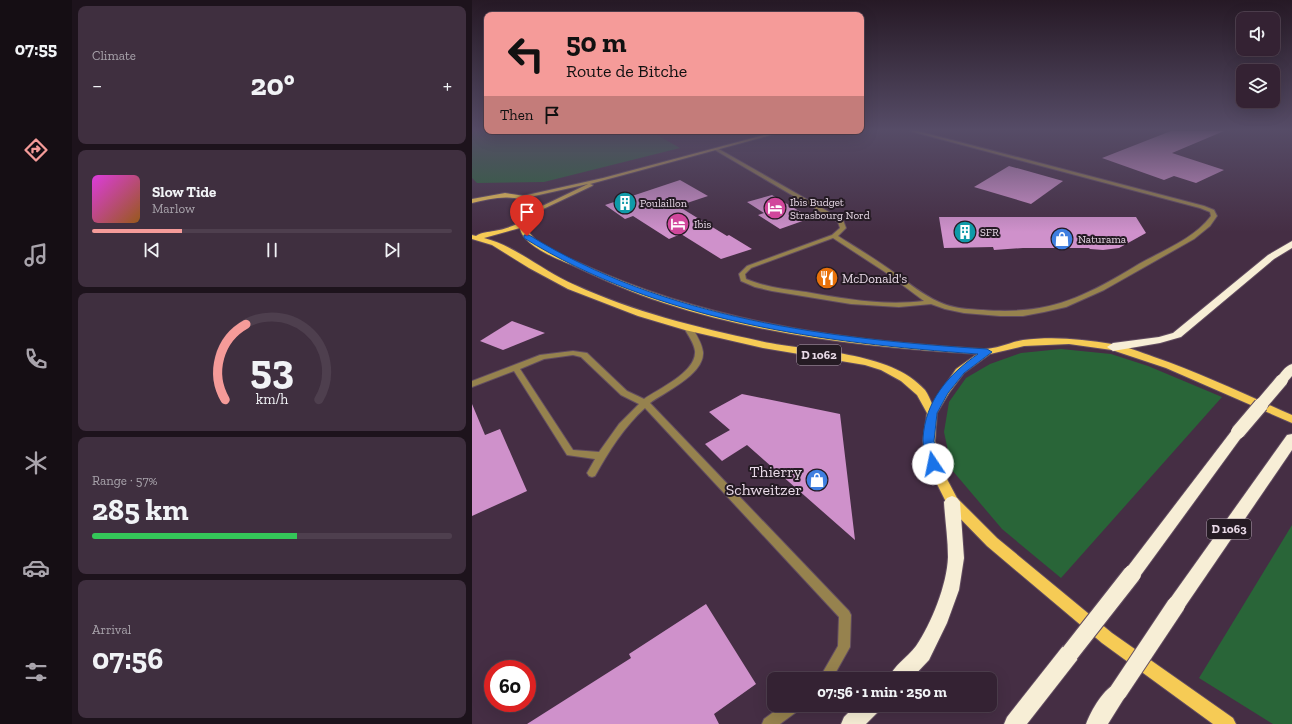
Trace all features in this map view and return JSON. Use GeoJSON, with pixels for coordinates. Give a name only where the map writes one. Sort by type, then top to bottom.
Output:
{"type":"FeatureCollection","features":[{"type":"Feature","properties":{"kind":"highway"},"geometry":{"type":"LineString","coordinates":[[1113,347],[1160,340],[1177,335],[1274,255],[1292,244]]}},
{"type":"Feature","properties":{"kind":"highway"},"geometry":{"type":"LineString","coordinates":[[1014,724],[1132,574],[1238,432],[1292,368]]}},
{"type":"Feature","properties":{"kind":"highway","name":"D 1063"},"geometry":{"type":"LineString","coordinates":[[1096,724],[1176,605],[1292,439]]}},
{"type":"Feature","properties":{"kind":"highway"},"geometry":{"type":"LineString","coordinates":[[904,672],[922,653],[938,623],[950,590],[956,558],[952,502]]}},
{"type":"Feature","properties":{"kind":"highway"},"geometry":{"type":"LineString","coordinates":[[851,724],[864,712]]}},
{"type":"Feature","properties":{"kind":"main road"},"geometry":{"type":"LineString","coordinates":[[472,194],[491,197]]}},
{"type":"Feature","properties":{"kind":"main road"},"geometry":{"type":"LineString","coordinates":[[472,201],[491,197],[521,196],[531,199],[537,204],[537,210],[526,221],[497,233],[472,237]]}},
{"type":"Feature","properties":{"kind":"main road","name":"D 1062"},"geometry":{"type":"LineString","coordinates":[[526,221],[523,229],[527,236],[558,255],[626,287],[691,307],[778,327],[839,337],[927,348],[987,352]]}},
{"type":"Feature","properties":{"kind":"main road","name":"D 1062"},"geometry":{"type":"LineString","coordinates":[[472,237],[495,243],[538,270],[571,287],[602,300],[688,328],[763,345],[866,362],[885,368],[905,379],[921,393],[932,413]]}},
{"type":"Feature","properties":{"kind":"main road"},"geometry":{"type":"LineString","coordinates":[[1227,724],[1107,638],[992,542],[952,502],[933,464],[928,441],[932,413],[945,391],[960,371],[987,352],[1024,343],[1044,341],[1084,342],[1113,347],[1170,366],[1292,419]]}},
{"type":"Feature","properties":{"kind":"street"},"geometry":{"type":"LineString","coordinates":[[521,196],[604,180],[659,165]]}},
{"type":"Feature","properties":{"kind":"street"},"geometry":{"type":"LineString","coordinates":[[744,165],[841,221],[843,228],[834,236],[749,267],[742,274],[743,280],[756,286],[832,299],[897,306],[931,302]]}},
{"type":"Feature","properties":{"kind":"street"},"geometry":{"type":"LineString","coordinates":[[834,236],[873,261],[931,302],[951,309],[987,314],[1044,312],[1067,305],[1100,291],[1200,232],[1214,216],[1208,209],[1042,165]]}},
{"type":"Feature","properties":{"kind":"street"},"geometry":{"type":"LineString","coordinates":[[537,210],[604,180]]}},
{"type":"Feature","properties":{"kind":"street"},"geometry":{"type":"LineString","coordinates":[[592,473],[601,456],[626,424],[645,403],[687,373],[699,358],[698,344],[688,328]]}},
{"type":"Feature","properties":{"kind":"street"},"geometry":{"type":"LineString","coordinates":[[472,384],[543,357],[573,353],[584,355],[624,393],[645,403],[845,615],[844,647],[828,672]]}},
{"type":"Feature","properties":{"kind":"street"},"geometry":{"type":"LineString","coordinates":[[516,368],[570,453],[601,456]]}},
{"type":"Feature","properties":{"kind":"street"},"geometry":{"type":"LineString","coordinates":[[769,724],[785,712]]}},
{"type":"Feature","properties":{"kind":"green space"},"geometry":{"type":"Polygon","coordinates":[[[472,165],[613,165],[544,182],[477,183],[472,178],[472,165]]]}},
{"type":"Feature","properties":{"kind":"green space"},"geometry":{"type":"Polygon","coordinates":[[[1061,349],[1111,354],[1148,366],[1222,397],[1061,578],[1002,529],[952,470],[944,432],[949,402],[966,378],[990,364],[1021,353],[1061,349]]]}},
{"type":"Feature","properties":{"kind":"green space"},"geometry":{"type":"Polygon","coordinates":[[[1292,525],[1292,724],[1273,724],[1199,678],[1292,525]]]}},
{"type":"Feature","properties":{"kind":"building"},"geometry":{"type":"Polygon","coordinates":[[[1121,165],[1208,165],[1224,170],[1196,183],[1174,176],[1164,180],[1121,165]]]}},
{"type":"Feature","properties":{"kind":"building"},"geometry":{"type":"Polygon","coordinates":[[[1009,166],[1063,181],[1031,204],[974,187],[1009,166]]]}},
{"type":"Feature","properties":{"kind":"building","name":"Ibis"},"geometry":{"type":"Polygon","coordinates":[[[680,180],[708,196],[678,206],[727,236],[729,235],[752,249],[721,259],[681,234],[669,239],[633,216],[625,219],[605,205],[680,180]]]}},
{"type":"Feature","properties":{"kind":"building","name":"Ibis Budget Strasbourg Nord"},"geometry":{"type":"Polygon","coordinates":[[[772,195],[811,218],[780,229],[758,215],[764,213],[747,202],[772,195]]]}},
{"type":"Feature","properties":{"kind":"building","name":"Naturama"},"geometry":{"type":"Polygon","coordinates":[[[939,217],[1136,217],[1146,233],[1119,248],[1103,250],[1089,248],[1023,248],[994,250],[993,247],[944,248],[939,217]]]}},
{"type":"Feature","properties":{"kind":"building"},"geometry":{"type":"Polygon","coordinates":[[[512,321],[545,333],[503,350],[480,341],[512,321]]]}},
{"type":"Feature","properties":{"kind":"building","name":"Thierry Schweitzer"},"geometry":{"type":"Polygon","coordinates":[[[742,394],[840,414],[855,540],[747,445],[722,461],[705,444],[730,430],[709,412],[742,394]]]}},
{"type":"Feature","properties":{"kind":"building"},"geometry":{"type":"Polygon","coordinates":[[[472,404],[485,435],[500,429],[527,491],[472,516],[472,404]]]}},
{"type":"Feature","properties":{"kind":"building"},"geometry":{"type":"Polygon","coordinates":[[[706,604],[756,684],[714,714],[719,724],[527,724],[631,658],[629,654],[706,604]]]}},
{"type":"Feature","properties":{"kind":"place","name":"Poulaillon"},"geometry":{"type":"Point","coordinates":[625,203]}},
{"type":"Feature","properties":{"kind":"place","name":"Ibis Budget Strasbourg Nord"},"geometry":{"type":"Point","coordinates":[775,208]}},
{"type":"Feature","properties":{"kind":"place","name":"Ibis"},"geometry":{"type":"Point","coordinates":[678,224]}},
{"type":"Feature","properties":{"kind":"place","name":"SFR"},"geometry":{"type":"Point","coordinates":[965,232]}},
{"type":"Feature","properties":{"kind":"place","name":"Naturama"},"geometry":{"type":"Point","coordinates":[1062,239]}},
{"type":"Feature","properties":{"kind":"place","name":"McDonald's"},"geometry":{"type":"Point","coordinates":[827,278]}},
{"type":"Feature","properties":{"kind":"place","name":"Thierry Schweitzer"},"geometry":{"type":"Point","coordinates":[817,480]}},
{"type":"Feature","properties":{"kind":"route"},"geometry":{"type":"LineString","coordinates":[[527,236],[540,246],[581,267],[626,287],[718,314],[751,322],[839,337],[927,348],[987,352],[960,371],[945,391],[932,413],[928,441],[933,464]]}}]}
